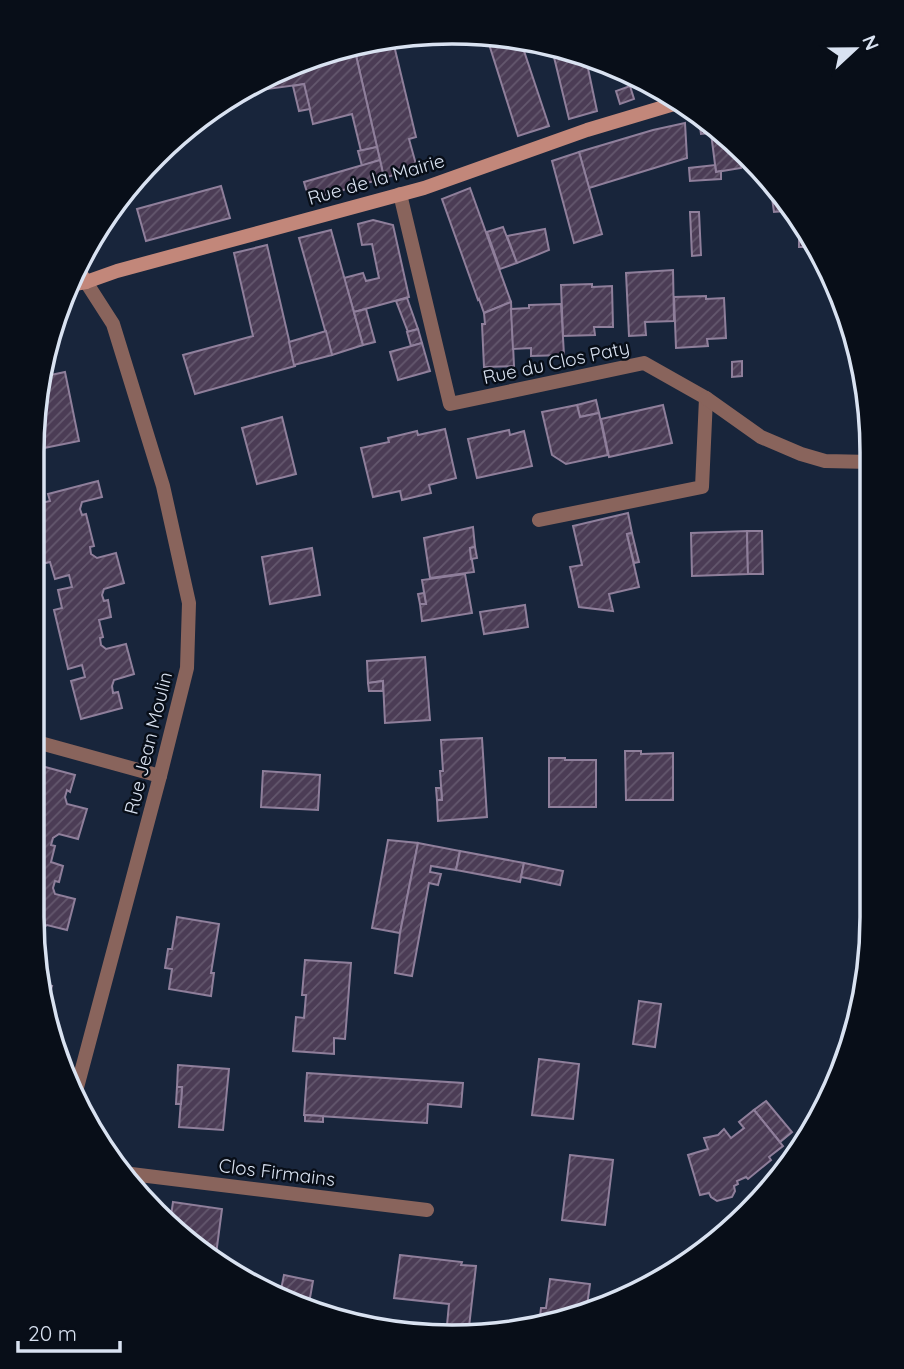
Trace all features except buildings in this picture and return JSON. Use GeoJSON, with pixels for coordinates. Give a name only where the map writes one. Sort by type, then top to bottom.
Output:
{"type":"FeatureCollection","features":[{"type":"Feature","properties":{"kind":"street","name":"Rue de la Mairie"},"geometry":{"type":"LineString","coordinates":[[81,283],[424,188],[587,130],[668,106]]}},
{"type":"Feature","properties":{"kind":"street","name":"Rue du Clos Paty"},"geometry":{"type":"LineString","coordinates":[[400,194],[450,404],[643,363],[706,398]]}},
{"type":"Feature","properties":{"kind":"street"},"geometry":{"type":"LineString","coordinates":[[83,278],[86,282]]}},
{"type":"Feature","properties":{"kind":"street","name":"Rue Jean Moulin"},"geometry":{"type":"LineString","coordinates":[[79,1081],[187,668],[188,603],[163,486],[113,324],[86,282]]}},
{"type":"Feature","properties":{"kind":"street"},"geometry":{"type":"LineString","coordinates":[[706,398],[761,437],[801,454],[825,461],[860,462]]}},
{"type":"Feature","properties":{"kind":"street"},"geometry":{"type":"LineString","coordinates":[[539,520],[702,487],[706,398]]}},
{"type":"Feature","properties":{"kind":"street"},"geometry":{"type":"LineString","coordinates":[[44,744],[160,776]]}},
{"type":"Feature","properties":{"kind":"street","name":"Clos Firmains"},"geometry":{"type":"LineString","coordinates":[[135,1174],[427,1210]]}}]}
